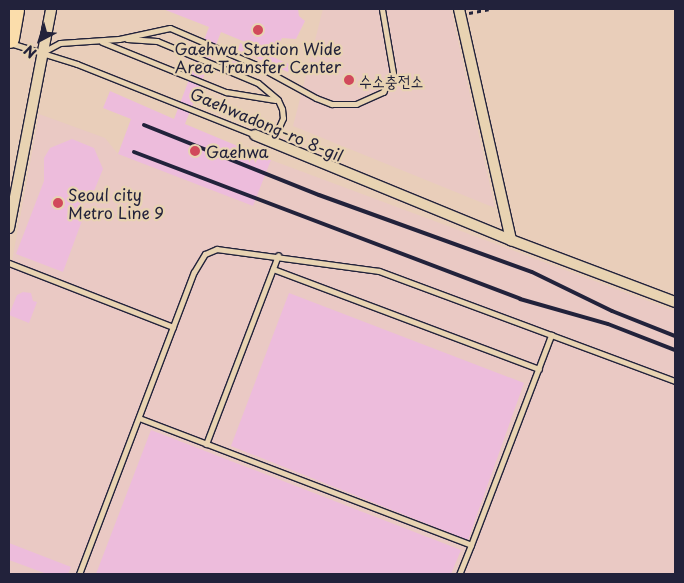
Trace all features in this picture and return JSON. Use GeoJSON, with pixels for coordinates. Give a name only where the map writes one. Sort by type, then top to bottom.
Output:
{"type":"FeatureCollection","features":[{"type":"Feature","properties":{"kind":"highway"},"geometry":{"type":"LineString","coordinates":[[9,38],[14,9]]}},
{"type":"Feature","properties":{"kind":"street"},"geometry":{"type":"LineString","coordinates":[[9,228],[51,9]]}},
{"type":"Feature","properties":{"kind":"street"},"geometry":{"type":"LineString","coordinates":[[460,12],[510,240]]}},
{"type":"Feature","properties":{"kind":"street","name":"Gaehwadong-ro 8-gil"},"geometry":{"type":"LineString","coordinates":[[255,135],[510,240],[675,302]]}},
{"type":"Feature","properties":{"kind":"lane"},"geometry":{"type":"LineString","coordinates":[[42,52],[60,43],[120,39],[170,28],[254,64],[316,98],[332,104],[356,104],[383,92],[393,73],[382,9]]}},
{"type":"Feature","properties":{"kind":"lane"},"geometry":{"type":"LineString","coordinates":[[120,39],[157,41],[258,84],[278,100],[283,118],[275,136],[266,138]]}},
{"type":"Feature","properties":{"kind":"lane"},"geometry":{"type":"LineString","coordinates":[[100,41],[226,92],[278,100]]}},
{"type":"Feature","properties":{"kind":"lane","name":"Gaehwadong-ro 8-gil"},"geometry":{"type":"LineString","coordinates":[[9,43],[42,52],[255,135]]}},
{"type":"Feature","properties":{"kind":"lane"},"geometry":{"type":"LineString","coordinates":[[79,574],[198,264],[205,254],[217,249],[232,248],[379,271],[675,381]]}},
{"type":"Feature","properties":{"kind":"lane"},"geometry":{"type":"LineString","coordinates":[[206,444],[278,255]]}},
{"type":"Feature","properties":{"kind":"lane"},"geometry":{"type":"LineString","coordinates":[[9,263],[173,327]]}},
{"type":"Feature","properties":{"kind":"lane"},"geometry":{"type":"LineString","coordinates":[[273,270],[538,369]]}},
{"type":"Feature","properties":{"kind":"lane"},"geometry":{"type":"LineString","coordinates":[[460,574],[551,335]]}},
{"type":"Feature","properties":{"kind":"lane"},"geometry":{"type":"LineString","coordinates":[[139,418],[470,546]]}},
{"type":"Feature","properties":{"kind":"path"},"geometry":{"type":"LineString","coordinates":[[460,12],[489,9]]}},
{"type":"Feature","properties":{"kind":"shaded area"},"geometry":{"type":"Polygon","coordinates":[[[323,9],[451,9],[495,208],[293,126],[323,9]]]}},
{"type":"Feature","properties":{"kind":"shaded area"},"geometry":{"type":"Polygon","coordinates":[[[39,114],[105,138],[118,154],[253,206],[271,160],[675,311],[675,574],[9,574],[9,278],[39,114]]]}},
{"type":"Feature","properties":{"kind":"building","name":"Gaehwa"},"geometry":{"type":"Polygon","coordinates":[[[163,9],[298,9],[299,16],[305,21],[296,39],[282,38],[274,54],[221,32],[185,124],[271,160],[253,206],[118,154],[131,119],[103,108],[110,91],[174,119],[209,27],[163,9]]]}},
{"type":"Feature","properties":{"kind":"building"},"geometry":{"type":"Polygon","coordinates":[[[240,43],[291,65],[288,72],[238,50],[240,43]]]}},
{"type":"Feature","properties":{"kind":"building"},"geometry":{"type":"Polygon","coordinates":[[[233,61],[251,68],[248,75],[230,67],[233,61]]]}},
{"type":"Feature","properties":{"kind":"building","name":"Seoul city Metro Line 9"},"geometry":{"type":"Polygon","coordinates":[[[72,139],[94,148],[103,169],[94,191],[83,198],[79,208],[86,210],[63,272],[16,254],[44,181],[44,158],[50,148],[72,139]]]}},
{"type":"Feature","properties":{"kind":"building"},"geometry":{"type":"Polygon","coordinates":[[[23,292],[31,293],[33,301],[37,302],[29,323],[9,315],[17,295],[23,292]]]}},
{"type":"Feature","properties":{"kind":"building"},"geometry":{"type":"Polygon","coordinates":[[[289,293],[524,383],[468,540],[231,446],[289,293]]]}},
{"type":"Feature","properties":{"kind":"building"},"geometry":{"type":"Polygon","coordinates":[[[151,430],[461,550],[451,574],[96,574],[151,430]]]}},
{"type":"Feature","properties":{"kind":"building"},"geometry":{"type":"Polygon","coordinates":[[[9,543],[71,567],[68,574],[47,574],[9,560],[9,543]]]}},
{"type":"Feature","properties":{"kind":"railway"},"geometry":{"type":"LineString","coordinates":[[144,125],[319,195],[532,272],[612,311],[675,336]]}},
{"type":"Feature","properties":{"kind":"railway"},"geometry":{"type":"LineString","coordinates":[[134,152],[520,299],[608,324],[675,350]]}},
{"type":"Feature","properties":{"kind":"place","name":"Gaehwa Station Wide Area Transfer Center"},"geometry":{"type":"Point","coordinates":[258,30]}},
{"type":"Feature","properties":{"kind":"place","name":"수소충전소"},"geometry":{"type":"Point","coordinates":[349,80]}},
{"type":"Feature","properties":{"kind":"place","name":"Gaehwa"},"geometry":{"type":"Point","coordinates":[195,151]}},
{"type":"Feature","properties":{"kind":"place","name":"Seoul city Metro Line 9"},"geometry":{"type":"Point","coordinates":[58,203]}}]}
